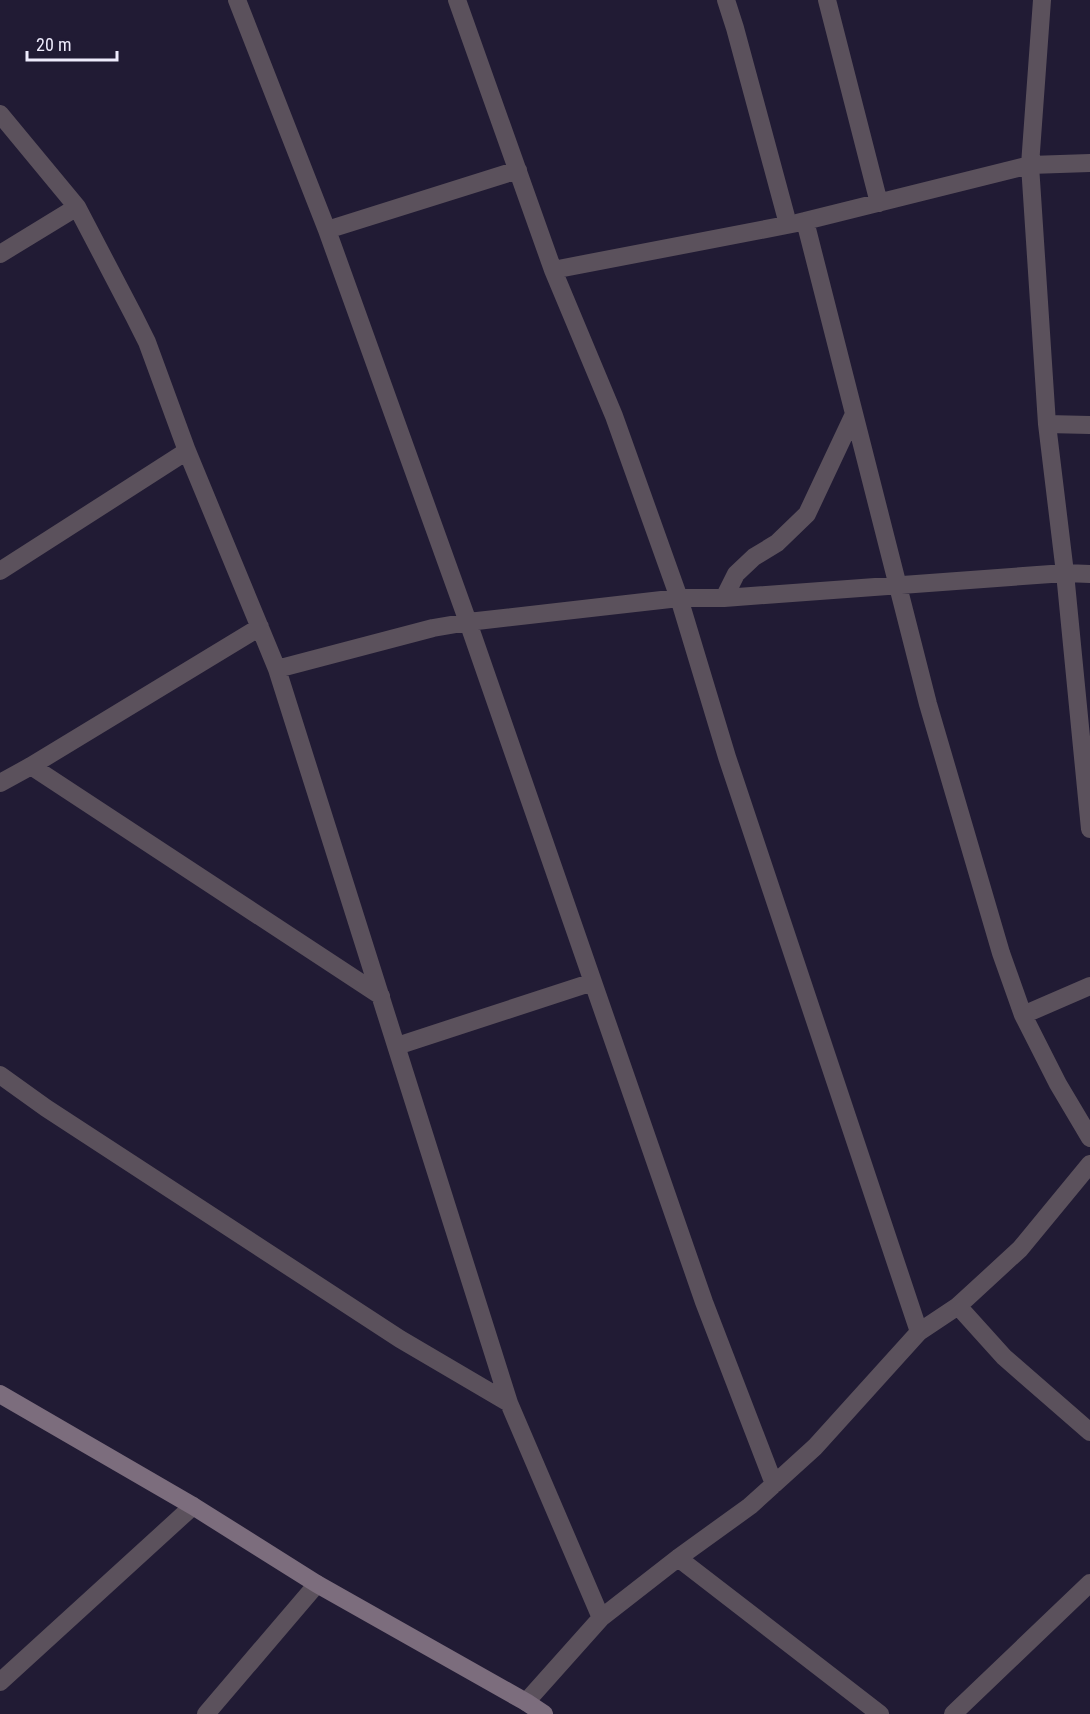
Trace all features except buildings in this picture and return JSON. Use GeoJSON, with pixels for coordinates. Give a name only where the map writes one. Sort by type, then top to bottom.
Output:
{"type":"FeatureCollection","features":[{"type":"Feature","properties":{"kind":"street"},"geometry":{"type":"LineString","coordinates":[[237,0],[327,230],[468,622],[704,1302],[774,1484]]}},
{"type":"Feature","properties":{"kind":"street"},"geometry":{"type":"LineString","coordinates":[[457,0],[553,270],[614,416],[679,598],[727,757],[919,1332]]}},
{"type":"Feature","properties":{"kind":"street"},"geometry":{"type":"LineString","coordinates":[[726,0],[854,414],[928,704],[1001,953],[1023,1015],[1058,1084],[1090,1138]]}},
{"type":"Feature","properties":{"kind":"street"},"geometry":{"type":"LineString","coordinates":[[827,0],[879,203]]}},
{"type":"Feature","properties":{"kind":"street"},"geometry":{"type":"LineString","coordinates":[[1042,0],[1030,165],[1047,424],[1065,573],[1090,829]]}},
{"type":"Feature","properties":{"kind":"street"},"geometry":{"type":"LineString","coordinates":[[0,114],[77,207],[147,342],[187,451],[278,669],[509,1403],[601,1618]]}},
{"type":"Feature","properties":{"kind":"street"},"geometry":{"type":"LineString","coordinates":[[553,270],[796,223],[1030,165],[1090,163]]}},
{"type":"Feature","properties":{"kind":"street"},"geometry":{"type":"LineString","coordinates":[[327,230],[518,170]]}},
{"type":"Feature","properties":{"kind":"street"},"geometry":{"type":"LineString","coordinates":[[0,254],[77,207]]}},
{"type":"Feature","properties":{"kind":"street"},"geometry":{"type":"LineString","coordinates":[[724,598],[736,574],[754,557],[777,543],[807,514],[854,414]]}},
{"type":"Feature","properties":{"kind":"street"},"geometry":{"type":"LineString","coordinates":[[1047,424],[1090,425]]}},
{"type":"Feature","properties":{"kind":"street"},"geometry":{"type":"LineString","coordinates":[[0,571],[187,451]]}},
{"type":"Feature","properties":{"kind":"street"},"geometry":{"type":"LineString","coordinates":[[278,669],[433,628],[468,622],[679,598],[724,598],[1065,573],[1090,574]]}},
{"type":"Feature","properties":{"kind":"street"},"geometry":{"type":"LineString","coordinates":[[0,783],[260,627]]}},
{"type":"Feature","properties":{"kind":"street"},"geometry":{"type":"LineString","coordinates":[[31,766],[381,996]]}},
{"type":"Feature","properties":{"kind":"street"},"geometry":{"type":"LineString","coordinates":[[397,1046],[593,982]]}},
{"type":"Feature","properties":{"kind":"street"},"geometry":{"type":"LineString","coordinates":[[1023,1015],[1090,986]]}},
{"type":"Feature","properties":{"kind":"street"},"geometry":{"type":"LineString","coordinates":[[0,1075],[56,1115],[400,1339],[509,1403]]}},
{"type":"Feature","properties":{"kind":"street"},"geometry":{"type":"LineString","coordinates":[[526,1702],[601,1618],[750,1506],[815,1447],[919,1332],[958,1306],[1020,1249],[1090,1164]]}},
{"type":"Feature","properties":{"kind":"street"},"geometry":{"type":"LineString","coordinates":[[958,1306],[1004,1357],[1090,1432]]}},
{"type":"Feature","properties":{"kind":"street"},"geometry":{"type":"LineString","coordinates":[[0,1394],[194,1506],[318,1584],[544,1714]]}},
{"type":"Feature","properties":{"kind":"street"},"geometry":{"type":"LineString","coordinates":[[0,1682],[194,1506]]}},
{"type":"Feature","properties":{"kind":"street"},"geometry":{"type":"LineString","coordinates":[[678,1558],[880,1714]]}},
{"type":"Feature","properties":{"kind":"street"},"geometry":{"type":"LineString","coordinates":[[952,1714],[1090,1583]]}},
{"type":"Feature","properties":{"kind":"street"},"geometry":{"type":"LineString","coordinates":[[206,1714],[318,1584]]}}]}
